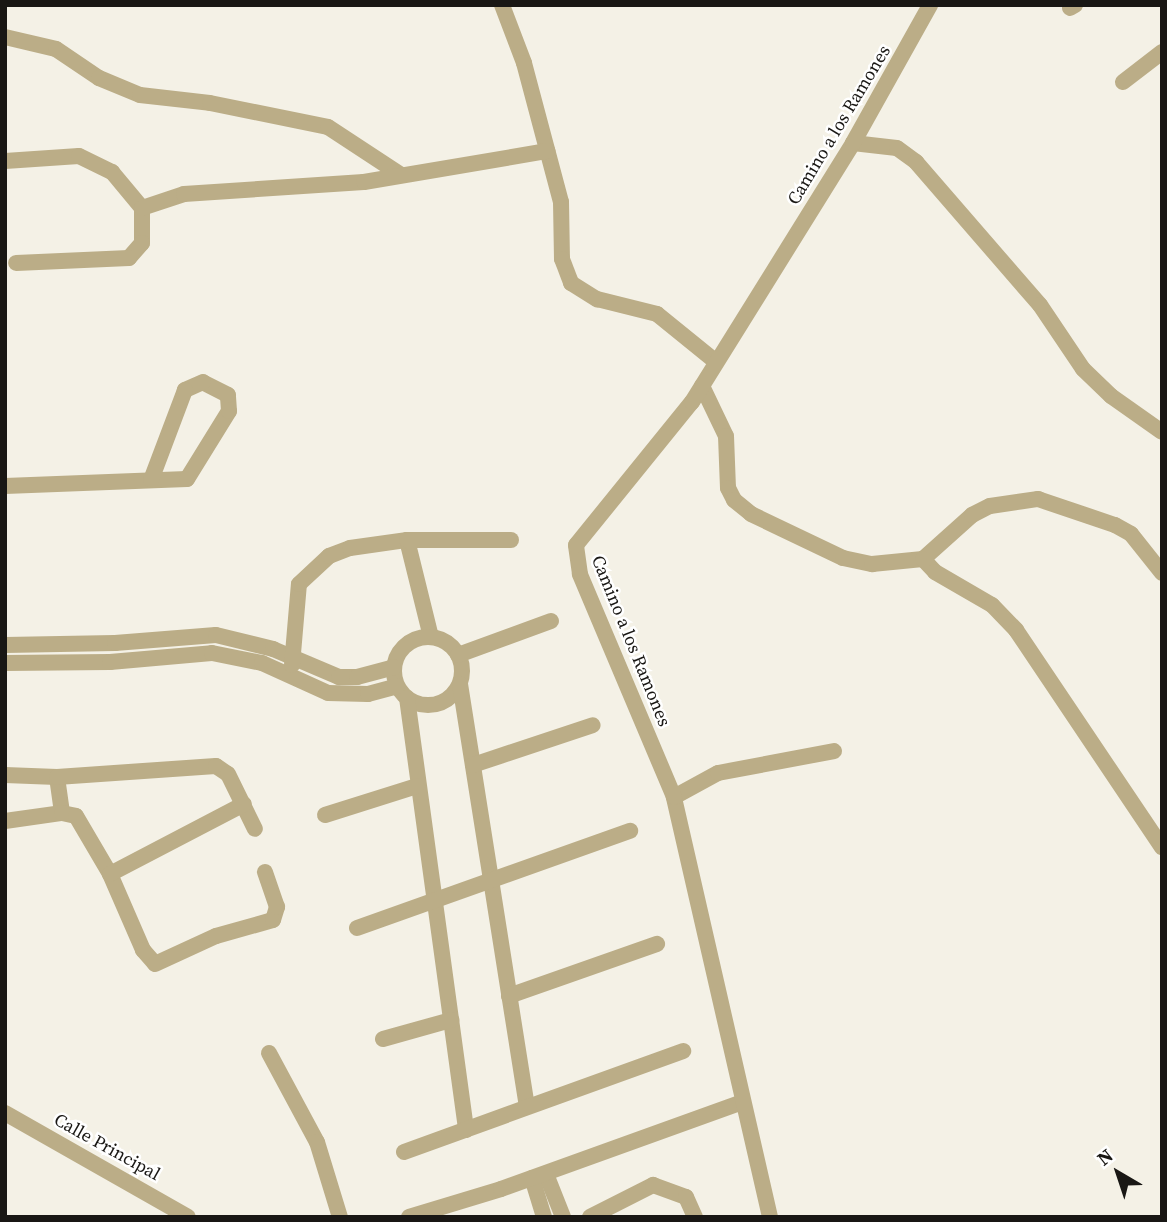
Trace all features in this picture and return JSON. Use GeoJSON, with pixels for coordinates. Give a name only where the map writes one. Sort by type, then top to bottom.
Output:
{"type":"FeatureCollection","features":[{"type":"Feature","properties":{"kind":"street"},"geometry":{"type":"LineString","coordinates":[[502,5],[524,63],[561,202],[562,259],[570,284],[597,299],[657,314],[715,361]]}},
{"type":"Feature","properties":{"kind":"street","name":"Camino a los Ramones"},"geometry":{"type":"LineString","coordinates":[[770,1217],[674,797],[580,574],[575,552],[580,536],[692,402],[715,361],[853,144],[930,5]]}},
{"type":"Feature","properties":{"kind":"street"},"geometry":{"type":"LineString","coordinates":[[5,37],[57,49],[99,78],[140,95],[210,103],[328,127],[401,175]]}},
{"type":"Feature","properties":{"kind":"street"},"geometry":{"type":"LineString","coordinates":[[1123,82],[1162,52]]}},
{"type":"Feature","properties":{"kind":"street"},"geometry":{"type":"LineString","coordinates":[[853,144],[897,148],[916,162],[1040,305],[1083,369],[1162,432]]}},
{"type":"Feature","properties":{"kind":"street"},"geometry":{"type":"LineString","coordinates":[[142,208],[184,194],[320,187],[547,151]]}},
{"type":"Feature","properties":{"kind":"street"},"geometry":{"type":"LineString","coordinates":[[5,161],[45,154],[88,159],[127,186],[142,208],[142,243],[130,258],[16,263]]}},
{"type":"Feature","properties":{"kind":"street"},"geometry":{"type":"LineString","coordinates":[[5,486],[151,480],[192,477],[229,411],[228,395],[203,382],[185,390],[151,480]]}},
{"type":"Feature","properties":{"kind":"street"},"geometry":{"type":"LineString","coordinates":[[702,386],[722,423],[728,488],[739,506],[858,562],[923,559],[972,515],[990,506],[1038,499],[1115,525],[1131,534],[1162,573]]}},
{"type":"Feature","properties":{"kind":"street"},"geometry":{"type":"LineString","coordinates":[[407,540],[431,637]]}},
{"type":"Feature","properties":{"kind":"street"},"geometry":{"type":"LineString","coordinates":[[292,678],[295,598],[311,569],[350,548],[407,540],[511,540]]}},
{"type":"Feature","properties":{"kind":"street"},"geometry":{"type":"LineString","coordinates":[[923,559],[935,572],[992,606],[1017,630],[1162,847]]}},
{"type":"Feature","properties":{"kind":"street"},"geometry":{"type":"LineString","coordinates":[[458,654],[551,621]]}},
{"type":"Feature","properties":{"kind":"street"},"geometry":{"type":"LineString","coordinates":[[5,645],[216,635],[240,638],[339,677],[356,677],[394,667],[407,645],[431,637],[442,640],[458,654],[460,684],[527,1106]]}},
{"type":"Feature","properties":{"kind":"street"},"geometry":{"type":"LineString","coordinates":[[68,644],[69,662]]}},
{"type":"Feature","properties":{"kind":"street"},"geometry":{"type":"LineString","coordinates":[[5,663],[212,653],[262,663],[292,678],[346,696],[402,692],[421,704],[437,704],[451,696],[460,684]]}},
{"type":"Feature","properties":{"kind":"street"},"geometry":{"type":"LineString","coordinates":[[394,667],[402,692],[435,901],[466,1130]]}},
{"type":"Feature","properties":{"kind":"street"},"geometry":{"type":"LineString","coordinates":[[473,765],[593,724]]}},
{"type":"Feature","properties":{"kind":"street"},"geometry":{"type":"LineString","coordinates":[[674,797],[718,773],[834,751]]}},
{"type":"Feature","properties":{"kind":"street"},"geometry":{"type":"LineString","coordinates":[[5,775],[57,777],[216,766],[228,774],[255,829]]}},
{"type":"Feature","properties":{"kind":"street"},"geometry":{"type":"LineString","coordinates":[[57,777],[62,813]]}},
{"type":"Feature","properties":{"kind":"street"},"geometry":{"type":"LineString","coordinates":[[325,815],[417,786]]}},
{"type":"Feature","properties":{"kind":"street"},"geometry":{"type":"LineString","coordinates":[[110,874],[244,804]]}},
{"type":"Feature","properties":{"kind":"street"},"geometry":{"type":"LineString","coordinates":[[5,821],[62,813],[80,820],[110,874],[143,950],[148,959],[160,964],[216,936],[273,920],[277,907],[265,872]]}},
{"type":"Feature","properties":{"kind":"street"},"geometry":{"type":"LineString","coordinates":[[357,928],[630,831]]}},
{"type":"Feature","properties":{"kind":"street"},"geometry":{"type":"LineString","coordinates":[[509,996],[657,944]]}},
{"type":"Feature","properties":{"kind":"street"},"geometry":{"type":"LineString","coordinates":[[383,1038],[451,1020]]}},
{"type":"Feature","properties":{"kind":"street"},"geometry":{"type":"LineString","coordinates":[[404,1152],[683,1051]]}},
{"type":"Feature","properties":{"kind":"street"},"geometry":{"type":"LineString","coordinates":[[269,1053],[317,1142],[340,1217]]}},
{"type":"Feature","properties":{"kind":"street"},"geometry":{"type":"LineString","coordinates":[[409,1217],[539,1176],[742,1102]]}},
{"type":"Feature","properties":{"kind":"street","name":"Calle Principal"},"geometry":{"type":"LineString","coordinates":[[5,1113],[188,1217]]}},
{"type":"Feature","properties":{"kind":"street"},"geometry":{"type":"LineString","coordinates":[[539,1176],[544,1217]]}},
{"type":"Feature","properties":{"kind":"street"},"geometry":{"type":"LineString","coordinates":[[539,1176],[563,1217]]}},
{"type":"Feature","properties":{"kind":"street"},"geometry":{"type":"LineString","coordinates":[[590,1217],[653,1185],[686,1197],[695,1217]]}}]}
